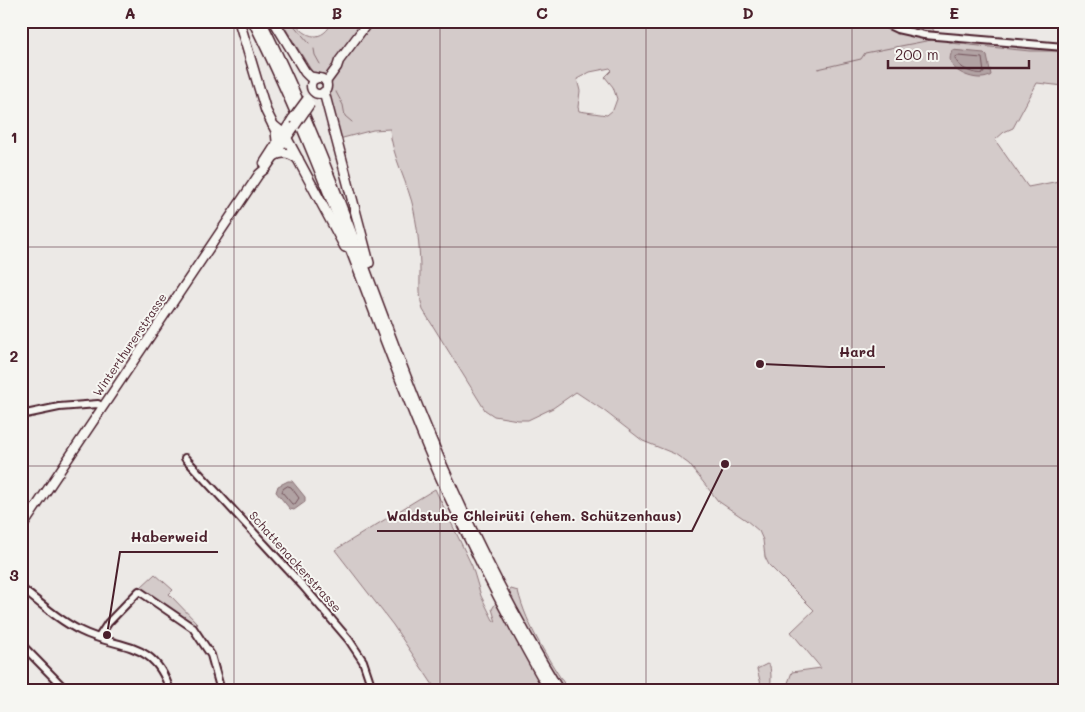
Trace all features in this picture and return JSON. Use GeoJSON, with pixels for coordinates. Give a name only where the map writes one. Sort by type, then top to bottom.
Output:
{"type":"FeatureCollection","features":[{"type":"Feature","properties":{"kind":"highway"},"geometry":{"type":"LineString","coordinates":[[239,21],[252,58],[266,111],[277,136],[277,141]]}},
{"type":"Feature","properties":{"kind":"highway"},"geometry":{"type":"LineString","coordinates":[[253,21],[304,130],[413,411],[451,502],[500,602],[550,691]]}},
{"type":"Feature","properties":{"kind":"highway"},"geometry":{"type":"LineString","coordinates":[[260,21],[313,133],[429,434],[469,525],[506,598],[559,691]]}},
{"type":"Feature","properties":{"kind":"highway"},"geometry":{"type":"LineString","coordinates":[[274,21],[305,72],[310,77],[321,79]]}},
{"type":"Feature","properties":{"kind":"highway"},"geometry":{"type":"LineString","coordinates":[[318,92],[378,302]]}},
{"type":"Feature","properties":{"kind":"highway"},"geometry":{"type":"LineString","coordinates":[[273,125],[285,136],[364,284]]}},
{"type":"Feature","properties":{"kind":"highway"},"geometry":{"type":"LineString","coordinates":[[274,156],[284,153],[293,155],[298,159]]}},
{"type":"Feature","properties":{"kind":"main road","name":"Winterthurerstrasse"},"geometry":{"type":"LineString","coordinates":[[318,92],[311,83],[321,79],[337,67],[339,61],[368,21]]}},
{"type":"Feature","properties":{"kind":"main road","name":"Winterthurerstrasse"},"geometry":{"type":"LineString","coordinates":[[21,529],[259,174],[274,156],[308,101],[327,86],[321,79]]}},
{"type":"Feature","properties":{"kind":"main road","name":"Winterthurerstrasse"},"geometry":{"type":"LineString","coordinates":[[259,174],[262,165],[277,141],[285,136]]}},
{"type":"Feature","properties":{"kind":"street"},"geometry":{"type":"LineString","coordinates":[[880,21],[904,31],[924,35],[1064,47]]}},
{"type":"Feature","properties":{"kind":"street"},"geometry":{"type":"LineString","coordinates":[[21,415],[59,407],[98,404],[102,406]]}},
{"type":"Feature","properties":{"kind":"street","name":"Schattenackerstrasse"},"geometry":{"type":"LineString","coordinates":[[185,458],[344,634],[363,661],[373,691]]}},
{"type":"Feature","properties":{"kind":"street"},"geometry":{"type":"LineString","coordinates":[[21,588],[73,627],[86,634],[128,646],[146,655],[160,670],[170,691]]}},
{"type":"Feature","properties":{"kind":"street"},"geometry":{"type":"LineString","coordinates":[[99,637],[108,623],[139,591],[193,628],[211,655],[221,691]]}},
{"type":"Feature","properties":{"kind":"street"},"geometry":{"type":"LineString","coordinates":[[21,644],[67,691]]}},
{"type":"Feature","properties":{"kind":"street"},"geometry":{"type":"LineString","coordinates":[[130,691],[142,688]]}},
{"type":"Feature","properties":{"kind":"shaded area"},"geometry":{"type":"Polygon","coordinates":[[[281,21],[294,21],[304,32],[314,36],[324,33],[333,21],[928,21],[937,36],[1064,47],[1064,86],[1037,83],[1013,128],[1004,132],[995,140],[1028,187],[1064,180],[1064,691],[785,691],[792,672],[821,668],[791,632],[814,610],[769,565],[765,557],[763,540],[759,531],[718,501],[689,464],[675,454],[643,441],[576,392],[553,408],[528,420],[494,416],[485,410],[423,310],[420,296],[418,234],[412,201],[393,149],[390,129],[373,130],[339,139],[328,93],[331,85],[327,84],[323,79],[316,78],[281,21]],[[610,68],[590,72],[577,79],[580,91],[579,111],[607,115],[613,110],[617,99],[613,87],[605,77],[612,70],[610,68]]]}},
{"type":"Feature","properties":{"kind":"shaded area"},"geometry":{"type":"Polygon","coordinates":[[[435,489],[472,566],[481,596],[493,620],[496,622],[492,609],[496,603],[546,691],[437,691],[393,625],[335,550],[435,489]]]}},
{"type":"Feature","properties":{"kind":"shaded area"},"geometry":{"type":"Polygon","coordinates":[[[155,574],[173,590],[169,594],[198,624],[193,628],[140,588],[155,574]]]}},
{"type":"Feature","properties":{"kind":"shaded area"},"geometry":{"type":"Polygon","coordinates":[[[511,589],[518,591],[533,630],[546,655],[569,691],[564,691],[508,593],[511,589]]]}},
{"type":"Feature","properties":{"kind":"shaded area"},"geometry":{"type":"Polygon","coordinates":[[[767,664],[770,666],[771,672],[769,690],[762,688],[757,669],[767,664]]]}},
{"type":"Feature","properties":{"kind":"water"},"geometry":{"type":"Polygon","coordinates":[[[952,50],[984,53],[987,56],[991,75],[975,78],[958,71],[950,61],[952,50]]]}},
{"type":"Feature","properties":{"kind":"water"},"geometry":{"type":"Polygon","coordinates":[[[292,481],[305,497],[305,502],[294,510],[290,509],[276,492],[278,486],[292,481]]]}},
{"type":"Feature","properties":{"kind":"waterway"},"geometry":{"type":"LineString","coordinates":[[290,21],[309,43]]}},
{"type":"Feature","properties":{"kind":"waterway"},"geometry":{"type":"LineString","coordinates":[[818,69],[861,59],[865,53],[931,40]]}},
{"type":"Feature","properties":{"kind":"waterway"},"geometry":{"type":"LineString","coordinates":[[950,43],[1030,51],[1060,51]]}},
{"type":"Feature","properties":{"kind":"waterway"},"geometry":{"type":"LineString","coordinates":[[314,49],[320,64]]}},
{"type":"Feature","properties":{"kind":"waterway"},"geometry":{"type":"LineString","coordinates":[[336,92],[343,105],[345,116],[352,122]]}},
{"type":"Feature","properties":{"kind":"place","name":"Hard"},"geometry":{"type":"Point","coordinates":[760,364]}},
{"type":"Feature","properties":{"kind":"place","name":"Waldstube Chleirüti (ehem. Schützenhaus)"},"geometry":{"type":"Point","coordinates":[725,464]}},
{"type":"Feature","properties":{"kind":"place","name":"Haberweid"},"geometry":{"type":"Point","coordinates":[107,635]}}]}
